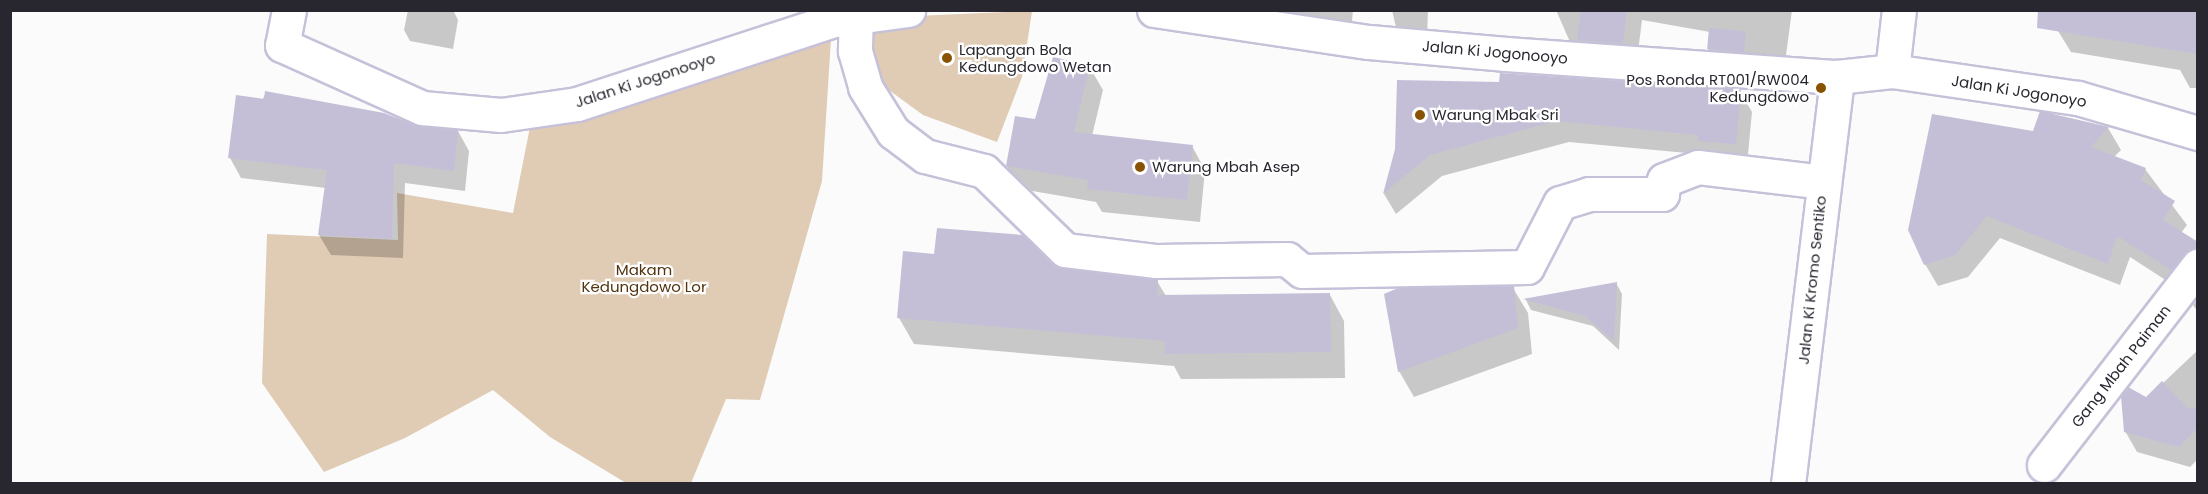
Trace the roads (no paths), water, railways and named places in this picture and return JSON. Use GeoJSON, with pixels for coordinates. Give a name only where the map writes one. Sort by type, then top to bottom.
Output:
{"type":"FeatureCollection","features":[{"type":"Feature","properties":{"kind":"street","name":"Jalan Ki Jogonooyo"},"geometry":{"type":"LineString","coordinates":[[289,10],[282,45],[422,108],[501,114],[578,104],[856,17],[908,10]]}},
{"type":"Feature","properties":{"kind":"street","name":"Jalan Ki Jogonooyo"},"geometry":{"type":"LineString","coordinates":[[1154,10],[1370,42],[1837,77]]}},
{"type":"Feature","properties":{"kind":"street"},"geometry":{"type":"LineString","coordinates":[[1892,71],[1899,10]]}},
{"type":"Feature","properties":{"kind":"street"},"geometry":{"type":"LineString","coordinates":[[856,17],[855,51],[865,87],[893,132],[925,156],[984,171],[1065,250],[1156,261],[1287,259],[1302,271],[1527,267],[1560,203],[1589,194],[1662,194],[1665,180],[1698,167],[1823,182]]}},
{"type":"Feature","properties":{"kind":"street","name":"Jalan Ki Jogonoyo"},"geometry":{"type":"LineString","coordinates":[[1837,77],[1892,71],[2078,98],[2198,133]]}},
{"type":"Feature","properties":{"kind":"street","name":"Jalan Ki Kromo Sentiko"},"geometry":{"type":"LineString","coordinates":[[1788,483],[1837,77]]}},
{"type":"Feature","properties":{"kind":"street","name":"Gang Mbah Paiman"},"geometry":{"type":"LineString","coordinates":[[2044,465],[2198,266]]}},
{"type":"Feature","properties":{"kind":"place","name":"Lapangan Bola Kedungdowo Wetan"},"geometry":{"type":"Point","coordinates":[947,58]}},
{"type":"Feature","properties":{"kind":"place","name":"Pos Ronda RT001/RW004 Kedungdowo"},"geometry":{"type":"Point","coordinates":[1821,88]}},
{"type":"Feature","properties":{"kind":"place","name":"Warung Mbak Sri"},"geometry":{"type":"Point","coordinates":[1420,115]}},
{"type":"Feature","properties":{"kind":"place","name":"Warung Mbah Asep"},"geometry":{"type":"Point","coordinates":[1140,167]}},
{"type":"Feature","properties":{"kind":"park label","name":"Makam Kedungdowo Lor"},"geometry":{"type":"Point","coordinates":[644,278]}}]}
